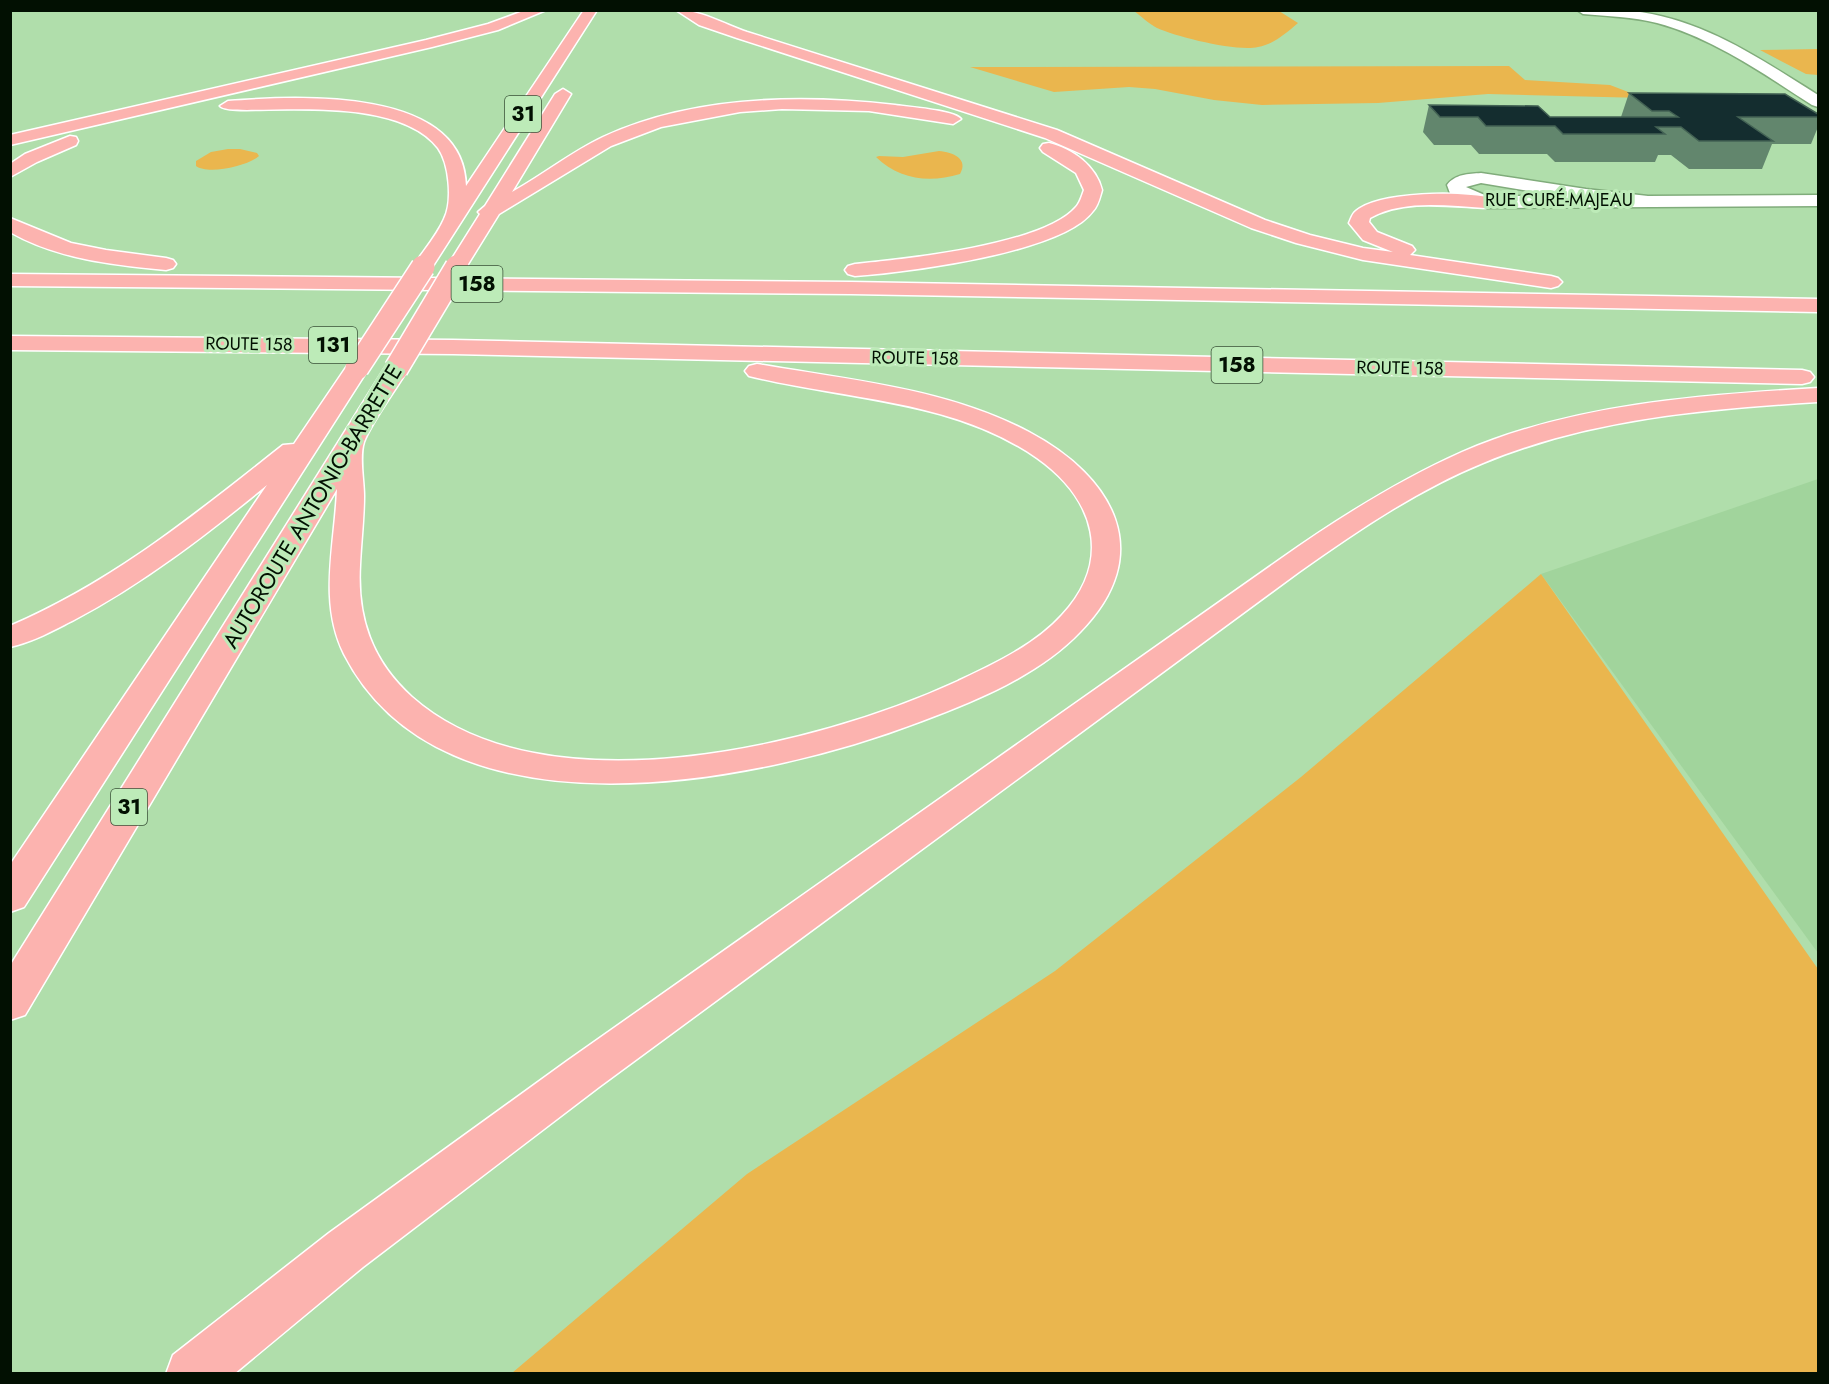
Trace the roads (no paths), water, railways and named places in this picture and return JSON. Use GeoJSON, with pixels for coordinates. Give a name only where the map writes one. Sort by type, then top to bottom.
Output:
{"type":"FeatureCollection","features":[{"type":"Feature","properties":{"kind":"highway"},"geometry":{"type":"LineString","coordinates":[[10,140],[437,42],[506,23],[540,10]]}},
{"type":"Feature","properties":{"kind":"highway","name":"AUTOROUTE ANTONIO-BARRETTE"},"geometry":{"type":"LineString","coordinates":[[10,897],[591,10]]}},
{"type":"Feature","properties":{"kind":"highway"},"geometry":{"type":"LineString","coordinates":[[682,10],[742,35],[1059,137],[1285,234],[1364,254],[1541,281],[1771,305]]}},
{"type":"Feature","properties":{"kind":"highway","name":"AUTOROUTE ANTONIO-BARRETTE"},"geometry":{"type":"LineString","coordinates":[[10,1002],[396,369],[488,212],[572,80]]}},
{"type":"Feature","properties":{"kind":"highway"},"geometry":{"type":"LineString","coordinates":[[10,172],[31,158],[64,143],[102,130],[157,117],[253,105],[302,103],[346,106],[379,111],[407,119],[444,141],[453,157],[456,169],[456,218]]}},
{"type":"Feature","properties":{"kind":"highway"},"geometry":{"type":"LineString","coordinates":[[488,212],[544,181],[595,148],[626,134],[698,114],[775,105],[828,105],[882,109],[936,116],[983,126],[1027,139],[1061,154],[1079,166],[1092,183],[1093,195],[1090,202],[1074,218],[1053,230],[996,249],[948,259],[884,267],[662,285]]}},
{"type":"Feature","properties":{"kind":"highway"},"geometry":{"type":"LineString","coordinates":[[1467,270],[1379,241],[1364,231],[1359,219],[1373,208],[1393,203],[1485,202]]}},
{"type":"Feature","properties":{"kind":"highway"},"geometry":{"type":"LineString","coordinates":[[10,224],[45,241],[88,252],[292,282]]}},
{"type":"Feature","properties":{"kind":"highway","name":"158"},"geometry":{"type":"LineString","coordinates":[[10,280],[662,285],[1818,306]]}},
{"type":"Feature","properties":{"kind":"highway","name":"ROUTE 158"},"geometry":{"type":"LineString","coordinates":[[10,343],[655,351],[1818,377]]}},
{"type":"Feature","properties":{"kind":"highway"},"geometry":{"type":"LineString","coordinates":[[350,444],[349,520],[345,542],[343,593],[351,633],[359,652],[371,671],[397,702],[417,718],[460,745],[534,766],[601,771],[675,769],[751,758],[834,740],[911,715],[1002,672],[1032,654],[1071,624],[1096,591],[1107,558],[1105,527],[1101,513],[1083,485],[1070,472],[1021,438],[982,421],[913,399],[655,351]]}},
{"type":"Feature","properties":{"kind":"highway"},"geometry":{"type":"LineString","coordinates":[[192,1374],[319,1270],[583,1074],[1298,560],[1396,496],[1429,477],[1474,457],[1573,425],[1662,409],[1818,395]]}},
{"type":"Feature","properties":{"kind":"highway"},"geometry":{"type":"LineString","coordinates":[[10,639],[94,596],[146,564],[187,535],[314,433]]}},
{"type":"Feature","properties":{"kind":"street"},"geometry":{"type":"LineString","coordinates":[[1582,10],[1633,15],[1670,23],[1745,57],[1818,102]]}},
{"type":"Feature","properties":{"kind":"street","name":"RUE CURÉ-MAJEAU"},"geometry":{"type":"LineString","coordinates":[[1642,200],[1586,195],[1481,178],[1465,180],[1456,185],[1458,192],[1485,202],[1818,201]]}}]}
